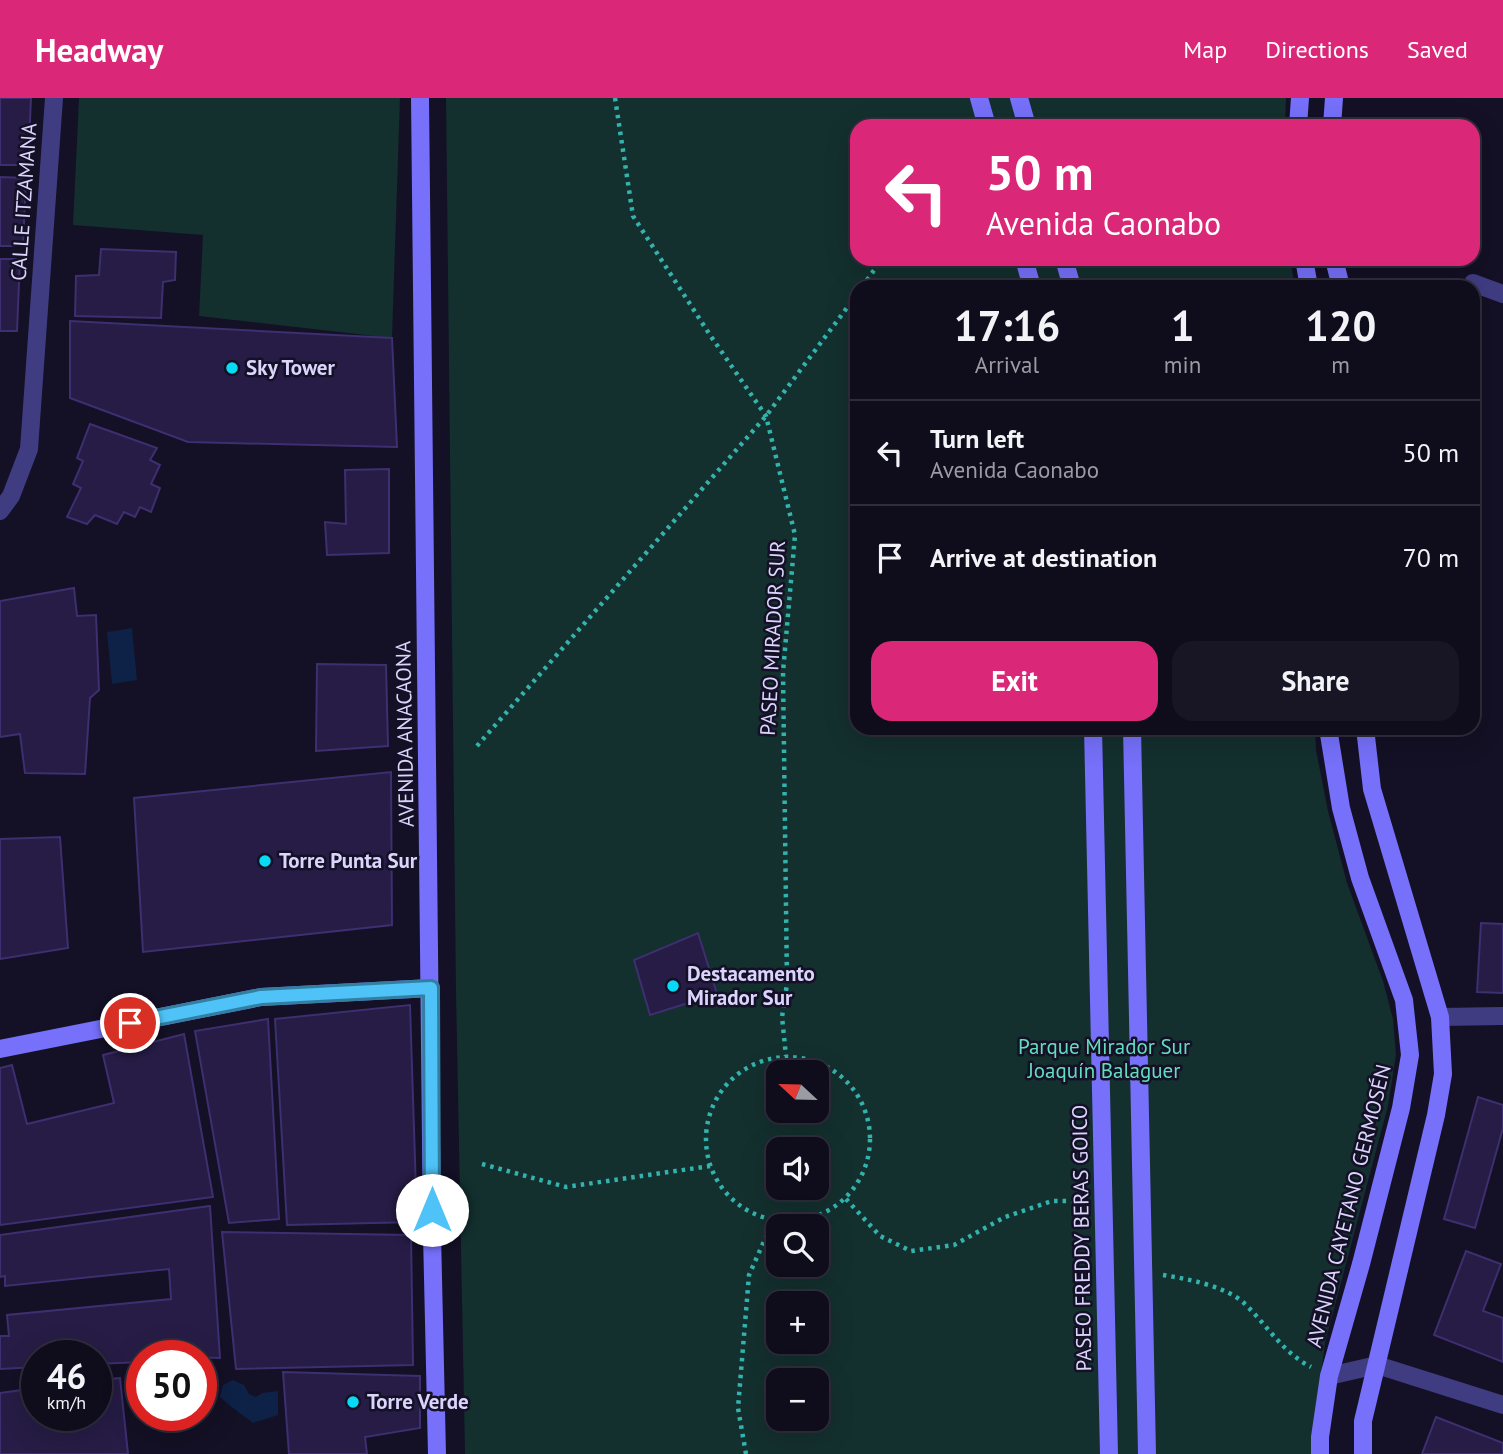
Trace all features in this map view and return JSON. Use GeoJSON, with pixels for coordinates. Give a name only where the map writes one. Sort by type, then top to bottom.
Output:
{"type":"FeatureCollection","features":[{"type":"Feature","properties":{"kind":"street","name":"CALLE ITZAMANA"},"geometry":{"type":"LineString","coordinates":[[0,511],[11,496],[29,449],[54,98]]}},
{"type":"Feature","properties":{"kind":"street","name":"AVENIDA ANACAONA"},"geometry":{"type":"LineString","coordinates":[[420,98],[432,1234],[437,1454]]}},
{"type":"Feature","properties":{"kind":"street"},"geometry":{"type":"LineString","coordinates":[[979,98],[985,119]]}},
{"type":"Feature","properties":{"kind":"street"},"geometry":{"type":"LineString","coordinates":[[1019,98],[1025,119]]}},
{"type":"Feature","properties":{"kind":"street"},"geometry":{"type":"LineString","coordinates":[[1298,119],[1300,98]]}},
{"type":"Feature","properties":{"kind":"street"},"geometry":{"type":"LineString","coordinates":[[1332,119],[1334,98]]}},
{"type":"Feature","properties":{"kind":"street"},"geometry":{"type":"LineString","coordinates":[[1480,286],[1503,294]]}},
{"type":"Feature","properties":{"kind":"street","name":"PASEO FREDDY BERAS GOICO"},"geometry":{"type":"LineString","coordinates":[[1093,735],[1109,1454]]}},
{"type":"Feature","properties":{"kind":"street"},"geometry":{"type":"LineString","coordinates":[[1132,735],[1147,1454]]}},
{"type":"Feature","properties":{"kind":"street","name":"AVENIDA CAYETANO GERMOSÉN"},"geometry":{"type":"LineString","coordinates":[[1320,1454],[1329,1376],[1361,1265],[1401,1108],[1410,1055],[1404,1000],[1360,878],[1340,808],[1329,735]]}},
{"type":"Feature","properties":{"kind":"street"},"geometry":{"type":"LineString","coordinates":[[1363,1454],[1363,1421],[1443,1074],[1440,1017],[1372,789],[1365,735]]}},
{"type":"Feature","properties":{"kind":"street"},"geometry":{"type":"LineString","coordinates":[[0,1049],[261,997],[431,988]]}},
{"type":"Feature","properties":{"kind":"street"},"geometry":{"type":"LineString","coordinates":[[1440,1017],[1503,1016]]}},
{"type":"Feature","properties":{"kind":"street"},"geometry":{"type":"LineString","coordinates":[[1329,1376],[1377,1365],[1503,1405]]}},
{"type":"Feature","properties":{"kind":"path","name":"PASEO MIRADOR SUR"},"geometry":{"type":"LineString","coordinates":[[615,98],[633,216],[709,335],[766,416],[794,535],[783,672],[787,984],[782,1017],[786,1056]]}},
{"type":"Feature","properties":{"kind":"path"},"geometry":{"type":"LineString","coordinates":[[867,280],[878,266]]}},
{"type":"Feature","properties":{"kind":"path"},"geometry":{"type":"LineString","coordinates":[[477,746],[766,416],[850,304]]}},
{"type":"Feature","properties":{"kind":"path"},"geometry":{"type":"LineString","coordinates":[[766,1218],[746,1210],[724,1191],[707,1156],[707,1120],[723,1088],[751,1064],[786,1056],[825,1063],[855,1089],[871,1125],[867,1165],[846,1199],[821,1214]]}},
{"type":"Feature","properties":{"kind":"path"},"geometry":{"type":"LineString","coordinates":[[482,1164],[566,1187],[710,1166]]}},
{"type":"Feature","properties":{"kind":"path"},"geometry":{"type":"LineString","coordinates":[[846,1199],[880,1236],[911,1251],[954,1245],[1005,1217],[1052,1201],[1082,1201]]}},
{"type":"Feature","properties":{"kind":"path"},"geometry":{"type":"LineString","coordinates":[[746,1454],[737,1408],[748,1275],[766,1236]]}},
{"type":"Feature","properties":{"kind":"path"},"geometry":{"type":"LineString","coordinates":[[1144,1272],[1201,1282],[1243,1302],[1268,1332],[1298,1360],[1329,1376]]}},
{"type":"Feature","properties":{"kind":"green space"},"geometry":{"type":"Polygon","coordinates":[[[79,98],[400,98],[392,338],[199,316],[203,235],[73,225],[79,98]]]}},
{"type":"Feature","properties":{"kind":"green space","name":"Parque Mirador Sur Joaquín Balaguer"},"geometry":{"type":"Polygon","coordinates":[[[446,98],[1286,98],[1285,119],[850,119],[850,266],[1291,266],[1294,280],[850,280],[850,735],[1315,735],[1328,811],[1347,883],[1383,981],[1393,1019],[1396,1055],[1388,1106],[1325,1343],[1311,1454],[465,1454],[456,993],[446,98]]]}},
{"type":"Feature","properties":{"kind":"water"},"geometry":{"type":"Polygon","coordinates":[[[132,628],[137,680],[112,684],[107,632],[132,628]]]}},
{"type":"Feature","properties":{"kind":"water"},"geometry":{"type":"Polygon","coordinates":[[[233,1380],[244,1385],[249,1394],[256,1397],[262,1393],[278,1391],[278,1415],[253,1423],[236,1410],[220,1397],[223,1385],[233,1380]]]}},
{"type":"Feature","properties":{"kind":"building"},"geometry":{"type":"Polygon","coordinates":[[[0,98],[31,98],[28,165],[0,165],[0,98]]]}},
{"type":"Feature","properties":{"kind":"building"},"geometry":{"type":"Polygon","coordinates":[[[0,177],[26,178],[23,246],[0,246],[0,177]]]}},
{"type":"Feature","properties":{"kind":"building"},"geometry":{"type":"Polygon","coordinates":[[[101,249],[176,252],[175,280],[163,282],[161,318],[75,316],[76,276],[99,275],[101,249]]]}},
{"type":"Feature","properties":{"kind":"building"},"geometry":{"type":"Polygon","coordinates":[[[0,259],[20,259],[17,331],[0,331],[0,259]]]}},
{"type":"Feature","properties":{"kind":"building","name":"Sky Tower"},"geometry":{"type":"Polygon","coordinates":[[[70,321],[392,338],[397,447],[188,442],[70,398],[70,321]]]}},
{"type":"Feature","properties":{"kind":"building"},"geometry":{"type":"Polygon","coordinates":[[[90,424],[157,448],[150,460],[160,465],[151,484],[160,488],[151,512],[140,507],[135,517],[124,512],[117,524],[95,515],[87,524],[67,517],[81,488],[73,484],[83,461],[77,458],[90,424]]]}},
{"type":"Feature","properties":{"kind":"building"},"geometry":{"type":"Polygon","coordinates":[[[389,469],[389,553],[327,555],[325,522],[346,524],[345,470],[389,469]]]}},
{"type":"Feature","properties":{"kind":"building"},"geometry":{"type":"Polygon","coordinates":[[[74,588],[77,616],[96,615],[99,690],[90,698],[85,774],[25,773],[20,734],[0,737],[0,601],[74,588]]]}},
{"type":"Feature","properties":{"kind":"building"},"geometry":{"type":"Polygon","coordinates":[[[317,664],[386,665],[388,746],[316,751],[317,664]]]}},
{"type":"Feature","properties":{"kind":"building","name":"Torre Punta Sur"},"geometry":{"type":"Polygon","coordinates":[[[391,772],[392,925],[143,952],[134,798],[391,772]]]}},
{"type":"Feature","properties":{"kind":"building"},"geometry":{"type":"Polygon","coordinates":[[[60,837],[68,948],[0,959],[0,839],[60,837]]]}},
{"type":"Feature","properties":{"kind":"building"},"geometry":{"type":"Polygon","coordinates":[[[1481,923],[1503,924],[1503,993],[1477,992],[1481,923]]]}},
{"type":"Feature","properties":{"kind":"building"},"geometry":{"type":"Polygon","coordinates":[[[698,933],[717,994],[650,1015],[634,960],[698,933]]]}},
{"type":"Feature","properties":{"kind":"building"},"geometry":{"type":"Polygon","coordinates":[[[410,1005],[417,1222],[287,1225],[275,1019],[410,1005]]]}},
{"type":"Feature","properties":{"kind":"building"},"geometry":{"type":"Polygon","coordinates":[[[268,1019],[279,1219],[229,1223],[195,1031],[268,1019]]]}},
{"type":"Feature","properties":{"kind":"building"},"geometry":{"type":"Polygon","coordinates":[[[184,1034],[213,1197],[0,1225],[0,1068],[12,1065],[27,1124],[114,1103],[103,1055],[184,1034]]]}},
{"type":"Feature","properties":{"kind":"building"},"geometry":{"type":"Polygon","coordinates":[[[1478,1097],[1503,1105],[1503,1128],[1475,1228],[1444,1219],[1478,1097]]]}},
{"type":"Feature","properties":{"kind":"building"},"geometry":{"type":"Polygon","coordinates":[[[210,1206],[220,1358],[217,1358],[217,1340],[126,1340],[126,1363],[112,1363],[112,1340],[21,1340],[21,1368],[0,1369],[0,1336],[9,1336],[7,1315],[171,1299],[169,1269],[5,1286],[5,1276],[0,1277],[0,1235],[210,1206]]]}},
{"type":"Feature","properties":{"kind":"building"},"geometry":{"type":"Polygon","coordinates":[[[222,1232],[411,1235],[413,1365],[236,1369],[222,1232]]]}},
{"type":"Feature","properties":{"kind":"building"},"geometry":{"type":"Polygon","coordinates":[[[1466,1251],[1501,1264],[1483,1311],[1503,1318],[1503,1362],[1434,1335],[1466,1251]]]}},
{"type":"Feature","properties":{"kind":"building","name":"Torre Verde"},"geometry":{"type":"Polygon","coordinates":[[[283,1372],[420,1376],[420,1428],[365,1437],[367,1454],[289,1454],[283,1372]]]}},
{"type":"Feature","properties":{"kind":"building"},"geometry":{"type":"Polygon","coordinates":[[[120,1378],[128,1454],[0,1454],[0,1393],[21,1390],[21,1431],[112,1431],[112,1379],[120,1378]]]}},
{"type":"Feature","properties":{"kind":"building"},"geometry":{"type":"Polygon","coordinates":[[[1436,1417],[1503,1443],[1503,1454],[1422,1454],[1436,1417]]]}},
{"type":"Feature","properties":{"kind":"place","name":"Sky Tower"},"geometry":{"type":"Point","coordinates":[232,368]}},
{"type":"Feature","properties":{"kind":"place","name":"Torre Punta Sur"},"geometry":{"type":"Point","coordinates":[265,861]}},
{"type":"Feature","properties":{"kind":"place","name":"Destacamento Mirador Sur"},"geometry":{"type":"Point","coordinates":[673,986]}},
{"type":"Feature","properties":{"kind":"place","name":"Torre Verde"},"geometry":{"type":"Point","coordinates":[353,1402]}},
{"type":"Feature","properties":{"kind":"route"},"geometry":{"type":"LineString","coordinates":[[130,1023],[261,997],[431,988],[432,1210]]}}]}
